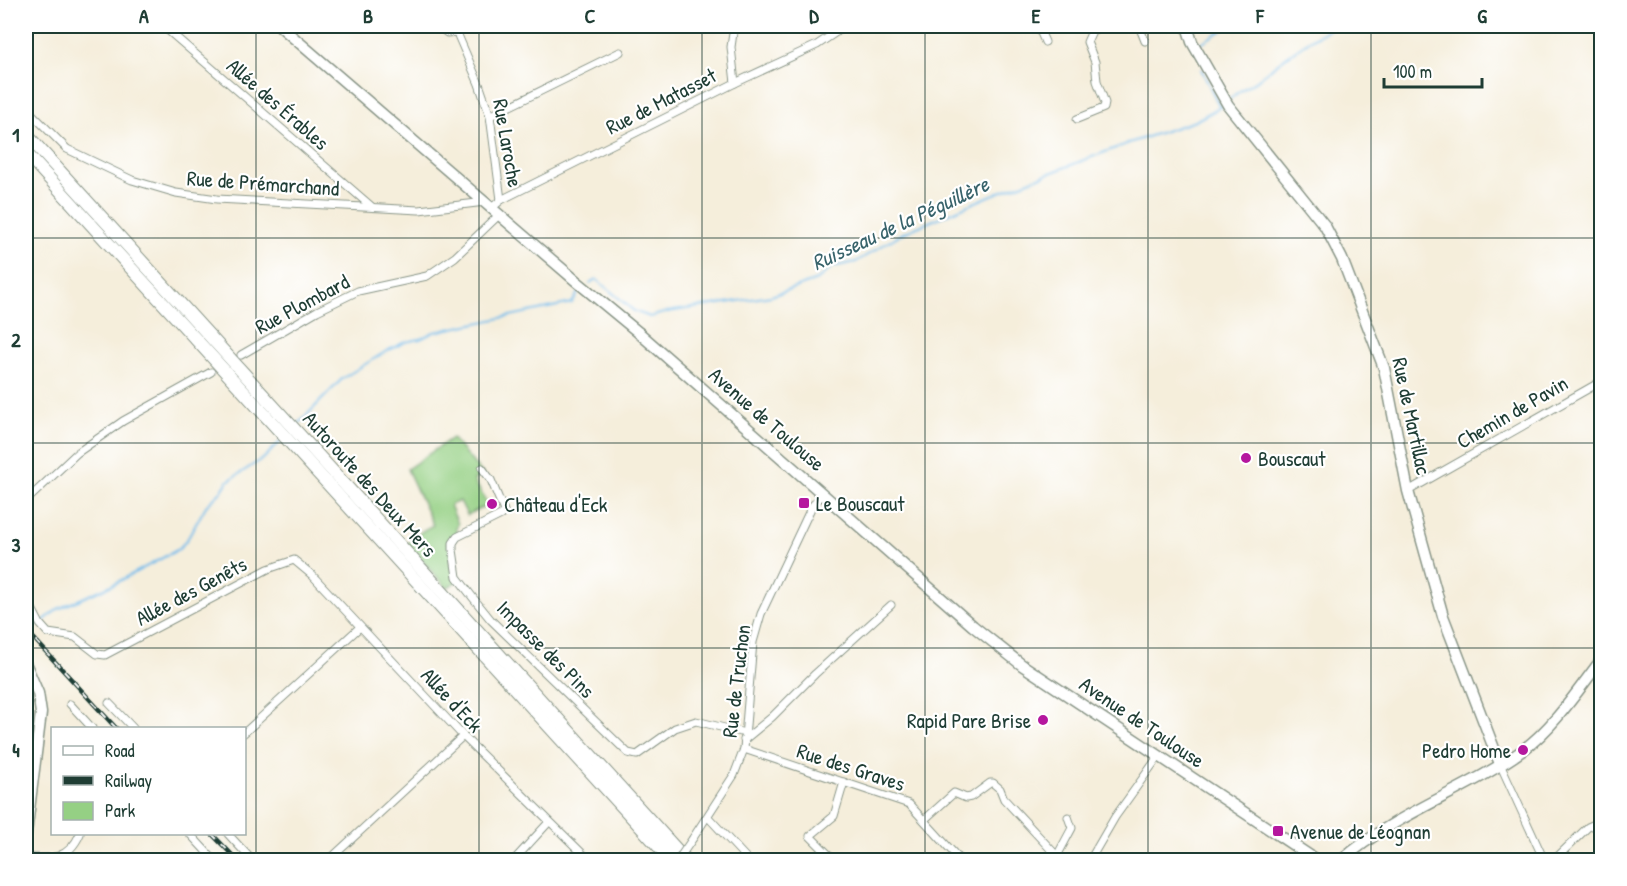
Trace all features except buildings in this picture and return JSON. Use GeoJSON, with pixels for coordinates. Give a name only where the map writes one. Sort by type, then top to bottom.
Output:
{"type":"FeatureCollection","features":[{"type":"Feature","properties":{"kind":"highway","name":"Autoroute des Deux Mers"},"geometry":{"type":"LineString","coordinates":[[26,134],[686,861]]}},
{"type":"Feature","properties":{"kind":"highway","name":"Autoroute des Deux Mers"},"geometry":{"type":"LineString","coordinates":[[26,153],[671,861]]}},
{"type":"Feature","properties":{"kind":"street","name":"Allée des Érables"},"geometry":{"type":"LineString","coordinates":[[163,26],[372,207]]}},
{"type":"Feature","properties":{"kind":"street","name":"Avenue de Toulouse"},"geometry":{"type":"LineString","coordinates":[[280,26],[495,206],[973,626],[1014,659],[1316,861]]}},
{"type":"Feature","properties":{"kind":"street"},"geometry":{"type":"LineString","coordinates":[[438,26],[447,33],[456,29]]}},
{"type":"Feature","properties":{"kind":"street"},"geometry":{"type":"LineString","coordinates":[[734,26],[731,46],[735,83]]}},
{"type":"Feature","properties":{"kind":"street","name":"Rue de Matasset"},"geometry":{"type":"LineString","coordinates":[[495,206],[735,83],[817,45],[845,26]]}},
{"type":"Feature","properties":{"kind":"street"},"geometry":{"type":"LineString","coordinates":[[1038,26],[1045,42]]}},
{"type":"Feature","properties":{"kind":"street"},"geometry":{"type":"LineString","coordinates":[[1077,119],[1104,108],[1105,103],[1097,81],[1095,62],[1087,42],[1092,31],[1102,26]]}},
{"type":"Feature","properties":{"kind":"street"},"geometry":{"type":"LineString","coordinates":[[1139,26],[1145,41]]}},
{"type":"Feature","properties":{"kind":"street","name":"Rue de Martillac"},"geometry":{"type":"LineString","coordinates":[[1187,26],[1192,42],[1228,105],[1325,226],[1342,259],[1384,368],[1408,490],[1443,616],[1500,764]]}},
{"type":"Feature","properties":{"kind":"street","name":"Rue Laroche"},"geometry":{"type":"LineString","coordinates":[[456,29],[490,116],[495,206]]}},
{"type":"Feature","properties":{"kind":"street"},"geometry":{"type":"LineString","coordinates":[[490,116],[620,52]]}},
{"type":"Feature","properties":{"kind":"street","name":"Rue de Prémarchand"},"geometry":{"type":"LineString","coordinates":[[26,108],[67,149],[132,180],[176,193],[217,200],[419,210],[495,206]]}},
{"type":"Feature","properties":{"kind":"street","name":"Rue Plombard"},"geometry":{"type":"LineString","coordinates":[[241,355],[317,311],[358,291],[427,276],[454,257],[495,206]]}},
{"type":"Feature","properties":{"kind":"street"},"geometry":{"type":"LineString","coordinates":[[26,501],[77,453],[123,421],[211,372]]}},
{"type":"Feature","properties":{"kind":"street","name":"Chemin de Pavin"},"geometry":{"type":"LineString","coordinates":[[1408,490],[1602,381]]}},
{"type":"Feature","properties":{"kind":"street","name":"Impasse des Pins"},"geometry":{"type":"LineString","coordinates":[[482,468],[504,511],[501,515],[457,537],[453,543],[453,550],[457,577],[491,620],[628,753],[637,755],[675,728],[696,721],[721,726],[745,737]]}},
{"type":"Feature","properties":{"kind":"street","name":"Rue de Truchon"},"geometry":{"type":"LineString","coordinates":[[678,861],[734,775],[744,749],[753,642],[761,614],[812,506],[823,494]]}},
{"type":"Feature","properties":{"kind":"street","name":"Allée d'Eck"},"geometry":{"type":"LineString","coordinates":[[294,560],[312,575],[463,736],[589,861]]}},
{"type":"Feature","properties":{"kind":"street","name":"Allée des Genêts"},"geometry":{"type":"LineString","coordinates":[[26,597],[40,624],[48,633],[75,637],[97,654],[105,655],[268,569],[294,560]]}},
{"type":"Feature","properties":{"kind":"street"},"geometry":{"type":"LineString","coordinates":[[745,737],[772,717],[891,605]]}},
{"type":"Feature","properties":{"kind":"street"},"geometry":{"type":"LineString","coordinates":[[246,731],[360,627]]}},
{"type":"Feature","properties":{"kind":"street"},"geometry":{"type":"LineString","coordinates":[[1342,861],[1360,844],[1389,825],[1525,748],[1546,730],[1602,659]]}},
{"type":"Feature","properties":{"kind":"street"},"geometry":{"type":"LineString","coordinates":[[26,665],[38,693],[41,723],[29,787],[26,834]]}},
{"type":"Feature","properties":{"kind":"street"},"geometry":{"type":"LineString","coordinates":[[109,703],[131,727]]}},
{"type":"Feature","properties":{"kind":"street"},"geometry":{"type":"LineString","coordinates":[[69,704],[90,727]]}},
{"type":"Feature","properties":{"kind":"street"},"geometry":{"type":"LineString","coordinates":[[329,861],[463,736]]}},
{"type":"Feature","properties":{"kind":"street","name":"Rue des Graves"},"geometry":{"type":"LineString","coordinates":[[744,749],[909,804],[960,861]]}},
{"type":"Feature","properties":{"kind":"street"},"geometry":{"type":"LineString","coordinates":[[1090,861],[1115,817],[1158,757]]}},
{"type":"Feature","properties":{"kind":"street"},"geometry":{"type":"LineString","coordinates":[[1500,764],[1544,861]]}},
{"type":"Feature","properties":{"kind":"street"},"geometry":{"type":"LineString","coordinates":[[830,856],[810,836],[834,816],[844,782]]}},
{"type":"Feature","properties":{"kind":"street"},"geometry":{"type":"LineString","coordinates":[[924,820],[954,793],[966,798],[970,797],[993,783],[1055,858],[1072,828],[1068,817]]}},
{"type":"Feature","properties":{"kind":"street"},"geometry":{"type":"LineString","coordinates":[[708,817],[748,861]]}},
{"type":"Feature","properties":{"kind":"street"},"geometry":{"type":"LineString","coordinates":[[1554,861],[1588,827],[1602,821]]}},
{"type":"Feature","properties":{"kind":"street"},"geometry":{"type":"LineString","coordinates":[[514,861],[549,822]]}},
{"type":"Feature","properties":{"kind":"street"},"geometry":{"type":"LineString","coordinates":[[26,857],[41,859],[63,855],[75,845],[80,835]]}},
{"type":"Feature","properties":{"kind":"street"},"geometry":{"type":"LineString","coordinates":[[191,835],[214,861]]}},
{"type":"Feature","properties":{"kind":"street"},"geometry":{"type":"LineString","coordinates":[[229,835],[252,861]]}},
{"type":"Feature","properties":{"kind":"green space"},"geometry":{"type":"Polygon","coordinates":[[[452,438],[483,474],[474,480],[488,505],[467,515],[460,501],[450,505],[458,524],[456,529],[458,534],[449,542],[457,581],[447,588],[407,544],[433,525],[407,469],[452,438]]]}},
{"type":"Feature","properties":{"kind":"waterway"},"geometry":{"type":"LineString","coordinates":[[1199,44],[1230,26]]}},
{"type":"Feature","properties":{"kind":"waterway","name":"Ruisseau de la Péguillère"},"geometry":{"type":"LineString","coordinates":[[1230,99],[1295,51],[1335,26]]}},
{"type":"Feature","properties":{"kind":"waterway"},"geometry":{"type":"LineString","coordinates":[[1201,69],[1220,107]]}},
{"type":"Feature","properties":{"kind":"waterway","name":"Ruisseau de la Péguillère"},"geometry":{"type":"LineString","coordinates":[[590,283],[596,279],[634,311],[650,317],[667,312],[771,296],[817,280],[832,267],[856,262],[901,234],[992,195],[1129,143],[1195,121],[1224,105]]}},
{"type":"Feature","properties":{"kind":"waterway","name":"Ruisseau de la Péguillère"},"geometry":{"type":"LineString","coordinates":[[299,423],[343,378],[405,342],[420,339],[434,332],[572,303],[578,293]]}},
{"type":"Feature","properties":{"kind":"waterway","name":"Ruisseau de la Péguillère"},"geometry":{"type":"LineString","coordinates":[[42,622],[58,609],[114,584],[179,549],[206,506],[221,492],[228,481],[264,458],[281,441]]}},
{"type":"Feature","properties":{"kind":"waterway","name":"Ruisseau de la Péguillère"},"geometry":{"type":"LineString","coordinates":[[29,627],[38,624]]}},
{"type":"Feature","properties":{"kind":"railway"},"geometry":{"type":"LineString","coordinates":[[26,630],[115,727]]}},
{"type":"Feature","properties":{"kind":"railway"},"geometry":{"type":"LineString","coordinates":[[213,835],[237,860]]}},
{"type":"Feature","properties":{"kind":"place","name":"Bouscaut"},"geometry":{"type":"Point","coordinates":[1246,458]}},
{"type":"Feature","properties":{"kind":"place","name":"Le Bouscaut"},"geometry":{"type":"Point","coordinates":[804,503]}},
{"type":"Feature","properties":{"kind":"place","name":"Château d'Eck"},"geometry":{"type":"Point","coordinates":[492,504]}},
{"type":"Feature","properties":{"kind":"place","name":"Rapid Pare Brise"},"geometry":{"type":"Point","coordinates":[1043,720]}},
{"type":"Feature","properties":{"kind":"place","name":"Pedro Home"},"geometry":{"type":"Point","coordinates":[1523,750]}},
{"type":"Feature","properties":{"kind":"place","name":"Avenue de Léognan"},"geometry":{"type":"Point","coordinates":[1278,831]}}]}
